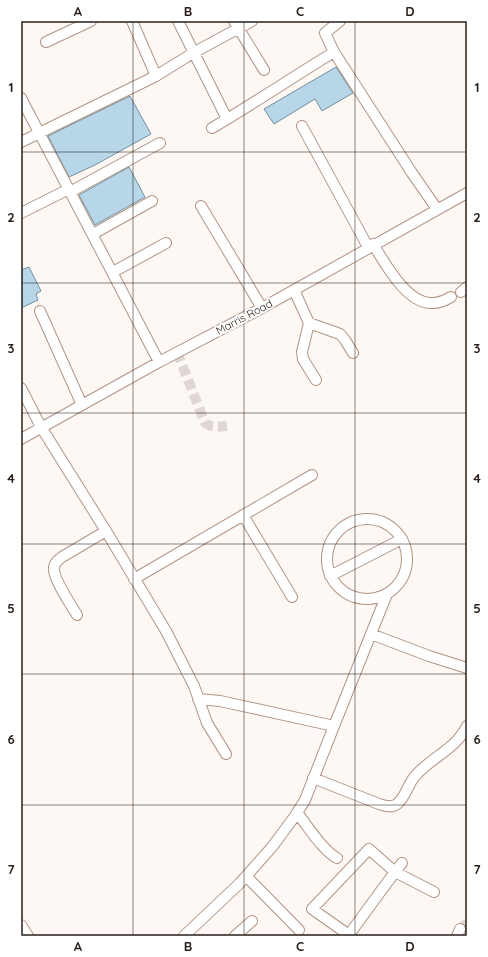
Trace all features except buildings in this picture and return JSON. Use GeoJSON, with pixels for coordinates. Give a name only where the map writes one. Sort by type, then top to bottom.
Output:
{"type":"FeatureCollection","features":[{"type":"Feature","properties":{"kind":"street"},"geometry":{"type":"LineString","coordinates":[[46,42],[90,21]]}},
{"type":"Feature","properties":{"kind":"street"},"geometry":{"type":"LineString","coordinates":[[132,21],[156,76]]}},
{"type":"Feature","properties":{"kind":"street"},"geometry":{"type":"LineString","coordinates":[[178,21],[227,119]]}},
{"type":"Feature","properties":{"kind":"street"},"geometry":{"type":"LineString","coordinates":[[21,142],[156,76],[236,25],[252,21]]}},
{"type":"Feature","properties":{"kind":"street"},"geometry":{"type":"LineString","coordinates":[[340,21],[325,33],[334,52],[437,209]]}},
{"type":"Feature","properties":{"kind":"street"},"geometry":{"type":"LineString","coordinates":[[236,25],[264,70]]}},
{"type":"Feature","properties":{"kind":"street"},"geometry":{"type":"LineString","coordinates":[[212,128],[334,52]]}},
{"type":"Feature","properties":{"kind":"street"},"geometry":{"type":"LineString","coordinates":[[21,98],[159,362]]}},
{"type":"Feature","properties":{"kind":"street"},"geometry":{"type":"LineString","coordinates":[[302,126],[371,246],[405,290],[418,298],[432,303],[451,297]]}},
{"type":"Feature","properties":{"kind":"street"},"geometry":{"type":"LineString","coordinates":[[21,213],[70,190],[160,143]]}},
{"type":"Feature","properties":{"kind":"street","name":"Marris Road"},"geometry":{"type":"LineString","coordinates":[[21,439],[159,362],[262,308],[437,209],[465,197]]}},
{"type":"Feature","properties":{"kind":"street"},"geometry":{"type":"LineString","coordinates":[[93,234],[152,201]]}},
{"type":"Feature","properties":{"kind":"street"},"geometry":{"type":"LineString","coordinates":[[201,206],[262,308]]}},
{"type":"Feature","properties":{"kind":"street"},"geometry":{"type":"LineString","coordinates":[[113,272],[166,243]]}},
{"type":"Feature","properties":{"kind":"street"},"geometry":{"type":"LineString","coordinates":[[294,290],[309,323],[302,352],[303,359],[316,380]]}},
{"type":"Feature","properties":{"kind":"street"},"geometry":{"type":"LineString","coordinates":[[40,311],[82,405]]}},
{"type":"Feature","properties":{"kind":"street"},"geometry":{"type":"LineString","coordinates":[[309,323],[340,334],[353,353]]}},
{"type":"Feature","properties":{"kind":"street"},"geometry":{"type":"LineString","coordinates":[[21,388],[41,427],[166,631],[194,686],[207,723],[226,754]]}},
{"type":"Feature","properties":{"kind":"street"},"geometry":{"type":"LineString","coordinates":[[134,579],[312,475]]}},
{"type":"Feature","properties":{"kind":"street"},"geometry":{"type":"LineString","coordinates":[[243,515],[292,597]]}},
{"type":"Feature","properties":{"kind":"street"},"geometry":{"type":"LineString","coordinates":[[361,519],[377,520],[391,527],[402,539],[407,554],[406,570],[399,584],[387,594],[372,600],[356,599],[342,592],[334,585],[330,576],[326,565],[327,549],[334,535],[346,524],[361,519]]}},
{"type":"Feature","properties":{"kind":"street"},"geometry":{"type":"LineString","coordinates":[[77,615],[58,582],[54,572],[54,567],[56,562],[62,557],[106,531]]}},
{"type":"Feature","properties":{"kind":"street"},"geometry":{"type":"LineString","coordinates":[[330,576],[402,539]]}},
{"type":"Feature","properties":{"kind":"street"},"geometry":{"type":"LineString","coordinates":[[184,936],[246,876],[272,847],[305,800],[387,594]]}},
{"type":"Feature","properties":{"kind":"street"},"geometry":{"type":"LineString","coordinates":[[371,634],[429,656],[467,668]]}},
{"type":"Feature","properties":{"kind":"street"},"geometry":{"type":"LineString","coordinates":[[198,699],[220,701],[334,726]]}},
{"type":"Feature","properties":{"kind":"street"},"geometry":{"type":"LineString","coordinates":[[313,778],[379,804],[394,806],[398,803],[411,780],[422,768],[455,744],[467,726]]}},
{"type":"Feature","properties":{"kind":"street"},"geometry":{"type":"LineString","coordinates":[[297,813],[320,842],[333,856],[337,858]]}},
{"type":"Feature","properties":{"kind":"street"},"geometry":{"type":"LineString","coordinates":[[402,863],[395,872],[348,935],[312,909],[369,849],[395,872],[434,892]]}},
{"type":"Feature","properties":{"kind":"street"},"geometry":{"type":"LineString","coordinates":[[246,876],[299,930]]}},
{"type":"Feature","properties":{"kind":"street"},"geometry":{"type":"LineString","coordinates":[[236,936],[252,920]]}},
{"type":"Feature","properties":{"kind":"street"},"geometry":{"type":"LineString","coordinates":[[21,925],[27,936]]}},
{"type":"Feature","properties":{"kind":"tunnel"},"geometry":{"type":"LineString","coordinates":[[177,352],[205,423],[218,427],[227,426]]}},
{"type":"Feature","properties":{"kind":"tunnel"},"geometry":{"type":"LineString","coordinates":[[460,929],[467,923]]}}]}
